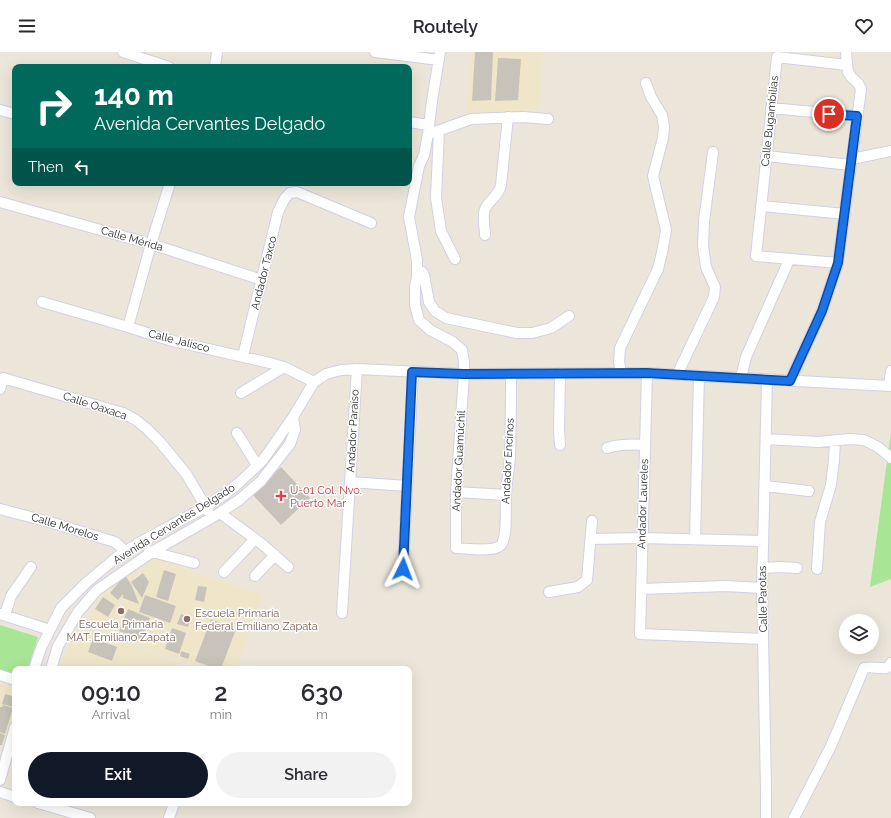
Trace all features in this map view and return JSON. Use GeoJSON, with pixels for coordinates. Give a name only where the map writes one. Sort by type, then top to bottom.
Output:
{"type":"FeatureCollection","features":[{"type":"Feature","properties":{"kind":"street"},"geometry":{"type":"LineString","coordinates":[[123,52],[160,64]]}},
{"type":"Feature","properties":{"kind":"street"},"geometry":{"type":"LineString","coordinates":[[215,64],[217,52]]}},
{"type":"Feature","properties":{"kind":"street"},"geometry":{"type":"LineString","coordinates":[[375,52],[439,56],[429,130],[424,155],[419,166],[409,217],[417,260],[415,305],[419,320],[430,330],[453,342],[462,350],[464,374]]}},
{"type":"Feature","properties":{"kind":"street"},"geometry":{"type":"LineString","coordinates":[[790,381],[822,311],[838,263],[861,89],[858,83],[848,72],[846,52]]}},
{"type":"Feature","properties":{"kind":"street","name":"Calle Bugambilias"},"geometry":{"type":"LineString","coordinates":[[789,260],[756,256],[777,57],[847,65]]}},
{"type":"Feature","properties":{"kind":"street"},"geometry":{"type":"LineString","coordinates":[[621,374],[619,362],[620,348],[658,269],[666,230],[654,176],[663,138],[664,127],[662,115],[651,97],[646,83]]}},
{"type":"Feature","properties":{"kind":"street"},"geometry":{"type":"LineString","coordinates":[[771,108],[857,116]]}},
{"type":"Feature","properties":{"kind":"street"},"geometry":{"type":"LineString","coordinates":[[0,110],[12,113]]}},
{"type":"Feature","properties":{"kind":"street"},"geometry":{"type":"LineString","coordinates":[[412,123],[429,130],[438,131],[471,119],[508,117],[548,119]]}},
{"type":"Feature","properties":{"kind":"street"},"geometry":{"type":"LineString","coordinates":[[485,235],[484,218],[486,208],[500,190],[508,117]]}},
{"type":"Feature","properties":{"kind":"street"},"geometry":{"type":"LineString","coordinates":[[438,131],[436,198],[441,231],[455,259]]}},
{"type":"Feature","properties":{"kind":"street"},"geometry":{"type":"LineString","coordinates":[[766,156],[851,162],[891,151]]}},
{"type":"Feature","properties":{"kind":"street"},"geometry":{"type":"LineString","coordinates":[[677,375],[714,297],[715,287],[706,267],[703,246],[704,221],[713,152]]}},
{"type":"Feature","properties":{"kind":"street"},"geometry":{"type":"LineString","coordinates":[[128,327],[169,186]]}},
{"type":"Feature","properties":{"kind":"street","name":"Andador Taxco"},"geometry":{"type":"LineString","coordinates":[[243,356],[278,212],[285,198],[290,193],[297,192],[371,223]]}},
{"type":"Feature","properties":{"kind":"street","name":"Calle Mérida"},"geometry":{"type":"LineString","coordinates":[[0,202],[151,244],[262,280]]}},
{"type":"Feature","properties":{"kind":"street"},"geometry":{"type":"LineString","coordinates":[[761,206],[845,214]]}},
{"type":"Feature","properties":{"kind":"street"},"geometry":{"type":"LineString","coordinates":[[741,378],[746,357],[789,260],[838,263]]}},
{"type":"Feature","properties":{"kind":"street"},"geometry":{"type":"LineString","coordinates":[[417,271],[422,272],[424,275],[429,302],[435,311],[446,318],[517,333],[532,333],[551,328],[569,316]]}},
{"type":"Feature","properties":{"kind":"street","name":"Calle Jalisco"},"geometry":{"type":"LineString","coordinates":[[42,302],[169,340],[243,356],[284,367],[314,382]]}},
{"type":"Feature","properties":{"kind":"street"},"geometry":{"type":"LineString","coordinates":[[241,393],[284,367]]}},
{"type":"Feature","properties":{"kind":"street"},"geometry":{"type":"LineString","coordinates":[[314,382],[326,374],[341,370],[357,369],[464,374],[647,373],[890,386],[891,371]]}},
{"type":"Feature","properties":{"kind":"street","name":"Andador Paraíso"},"geometry":{"type":"LineString","coordinates":[[342,613],[357,369]]}},
{"type":"Feature","properties":{"kind":"street"},"geometry":{"type":"LineString","coordinates":[[403,569],[412,372]]}},
{"type":"Feature","properties":{"kind":"street","name":"Andador Laureles"},"geometry":{"type":"LineString","coordinates":[[647,373],[640,634],[763,639]]}},
{"type":"Feature","properties":{"kind":"street","name":"Andador Guamúchil"},"geometry":{"type":"LineString","coordinates":[[464,374],[456,492],[456,548],[494,549],[500,546]]}},
{"type":"Feature","properties":{"kind":"street","name":"Andador Encinos"},"geometry":{"type":"LineString","coordinates":[[500,546],[505,534],[506,495],[510,454],[511,374]]}},
{"type":"Feature","properties":{"kind":"street"},"geometry":{"type":"LineString","coordinates":[[560,374],[560,446]]}},
{"type":"Feature","properties":{"kind":"street"},"geometry":{"type":"LineString","coordinates":[[695,539],[699,376]]}},
{"type":"Feature","properties":{"kind":"street","name":"Calle Oaxaca"},"geometry":{"type":"LineString","coordinates":[[0,389],[3,378],[123,413],[136,420],[160,442],[187,475],[205,507],[216,516],[255,539],[288,567]]}},
{"type":"Feature","properties":{"kind":"street","name":"Calle Parotas"},"geometry":{"type":"LineString","coordinates":[[766,818],[762,568],[767,380]]}},
{"type":"Feature","properties":{"kind":"street","name":"Avenida Cervantes Delgado"},"geometry":{"type":"LineString","coordinates":[[35,666],[41,648],[61,608],[86,583],[117,557],[137,544],[205,507],[240,482],[260,462],[293,417],[314,382]]}},
{"type":"Feature","properties":{"kind":"street"},"geometry":{"type":"LineString","coordinates":[[52,666],[58,646],[78,612],[97,590],[152,552],[216,516],[239,500],[261,481],[290,444],[295,430],[293,417]]}},
{"type":"Feature","properties":{"kind":"street"},"geometry":{"type":"LineString","coordinates":[[238,433],[260,462],[272,467]]}},
{"type":"Feature","properties":{"kind":"street"},"geometry":{"type":"LineString","coordinates":[[766,439],[818,442],[850,439],[864,440],[878,447],[891,458]]}},
{"type":"Feature","properties":{"kind":"street"},"geometry":{"type":"LineString","coordinates":[[817,569],[820,522],[831,484],[835,441]]}},
{"type":"Feature","properties":{"kind":"street"},"geometry":{"type":"LineString","coordinates":[[606,448],[627,444],[645,445]]}},
{"type":"Feature","properties":{"kind":"street"},"geometry":{"type":"LineString","coordinates":[[350,482],[407,486]]}},
{"type":"Feature","properties":{"kind":"street"},"geometry":{"type":"LineString","coordinates":[[764,486],[809,491]]}},
{"type":"Feature","properties":{"kind":"street"},"geometry":{"type":"LineString","coordinates":[[456,492],[506,495]]}},
{"type":"Feature","properties":{"kind":"street","name":"Calle Morelos"},"geometry":{"type":"LineString","coordinates":[[0,509],[115,542],[126,552]]}},
{"type":"Feature","properties":{"kind":"street"},"geometry":{"type":"LineString","coordinates":[[549,592],[578,587],[588,580],[592,521]]}},
{"type":"Feature","properties":{"kind":"street"},"geometry":{"type":"LineString","coordinates":[[591,539],[642,538],[763,541]]}},
{"type":"Feature","properties":{"kind":"street"},"geometry":{"type":"LineString","coordinates":[[224,572],[255,539]]}},
{"type":"Feature","properties":{"kind":"street"},"geometry":{"type":"LineString","coordinates":[[137,544],[152,552],[194,563]]}},
{"type":"Feature","properties":{"kind":"street"},"geometry":{"type":"LineString","coordinates":[[255,576],[275,555]]}},
{"type":"Feature","properties":{"kind":"street"},"geometry":{"type":"LineString","coordinates":[[31,567],[12,596],[3,615],[50,630]]}},
{"type":"Feature","properties":{"kind":"street"},"geometry":{"type":"LineString","coordinates":[[762,568],[797,568]]}},
{"type":"Feature","properties":{"kind":"street"},"geometry":{"type":"LineString","coordinates":[[641,589],[725,586],[762,588]]}},
{"type":"Feature","properties":{"kind":"street"},"geometry":{"type":"LineString","coordinates":[[794,818],[831,746],[864,668],[887,668],[891,663]]}},
{"type":"Feature","properties":{"kind":"street"},"geometry":{"type":"LineString","coordinates":[[0,675],[12,679]]}},
{"type":"Feature","properties":{"kind":"street"},"geometry":{"type":"LineString","coordinates":[[0,780],[12,738]]}},
{"type":"Feature","properties":{"kind":"street"},"geometry":{"type":"LineString","coordinates":[[0,792],[12,794]]}},
{"type":"Feature","properties":{"kind":"street"},"geometry":{"type":"LineString","coordinates":[[48,806],[85,817]]}},
{"type":"Feature","properties":{"kind":"street"},"geometry":{"type":"LineString","coordinates":[[169,818],[173,806]]}},
{"type":"Feature","properties":{"kind":"shaded area"},"geometry":{"type":"Polygon","coordinates":[[[471,52],[543,52],[540,109],[507,113],[467,115],[471,52]]]}},
{"type":"Feature","properties":{"kind":"shaded area","name":"Escuela Primaria Federal Emiliano Zapata"},"geometry":{"type":"Polygon","coordinates":[[[150,557],[263,595],[238,666],[196,666],[118,638],[123,601],[150,557]]]}},
{"type":"Feature","properties":{"kind":"shaded area"},"geometry":{"type":"Polygon","coordinates":[[[147,558],[120,601],[116,636],[84,624],[104,592],[147,558]]]}},
{"type":"Feature","properties":{"kind":"shaded area"},"geometry":{"type":"Polygon","coordinates":[[[79,625],[185,666],[60,666],[79,625]]]}},
{"type":"Feature","properties":{"kind":"shaded area"},"geometry":{"type":"Polygon","coordinates":[[[0,684],[12,689],[12,720],[4,748],[0,746],[0,684]]]}},
{"type":"Feature","properties":{"kind":"green space"},"geometry":{"type":"Polygon","coordinates":[[[891,432],[891,579],[870,587],[891,432]]]}},
{"type":"Feature","properties":{"kind":"green space"},"geometry":{"type":"Polygon","coordinates":[[[0,625],[38,637],[29,666],[12,666],[12,675],[0,670],[0,625]]]}},
{"type":"Feature","properties":{"kind":"building"},"geometry":{"type":"Polygon","coordinates":[[[475,52],[493,52],[491,100],[472,101],[475,52]]]}},
{"type":"Feature","properties":{"kind":"building"},"geometry":{"type":"Polygon","coordinates":[[[498,58],[521,59],[518,100],[495,101],[498,58]]]}},
{"type":"Feature","properties":{"kind":"building","name":"U-01 Col. Nvo. Puerto Mar"},"geometry":{"type":"Polygon","coordinates":[[[281,467],[310,498],[281,525],[252,494],[281,467]]]}},
{"type":"Feature","properties":{"kind":"building"},"geometry":{"type":"Polygon","coordinates":[[[164,570],[176,574],[168,601],[156,597],[164,570]]]}},
{"type":"Feature","properties":{"kind":"building"},"geometry":{"type":"Polygon","coordinates":[[[143,573],[149,582],[142,598],[131,582],[143,573]]]}},
{"type":"Feature","properties":{"kind":"building"},"geometry":{"type":"Polygon","coordinates":[[[125,575],[132,586],[139,604],[123,598],[123,594],[118,600],[110,593],[125,575]]]}},
{"type":"Feature","properties":{"kind":"building"},"geometry":{"type":"Polygon","coordinates":[[[198,586],[207,587],[204,602],[195,600],[198,586]]]}},
{"type":"Feature","properties":{"kind":"building"},"geometry":{"type":"Polygon","coordinates":[[[145,595],[176,606],[170,623],[139,612],[145,595]]]}},
{"type":"Feature","properties":{"kind":"building"},"geometry":{"type":"Polygon","coordinates":[[[103,597],[115,605],[108,617],[95,609],[103,597]]]}},
{"type":"Feature","properties":{"kind":"building"},"geometry":{"type":"Polygon","coordinates":[[[128,609],[150,618],[141,640],[119,631],[128,609]]]}},
{"type":"Feature","properties":{"kind":"building"},"geometry":{"type":"Polygon","coordinates":[[[181,614],[191,617],[188,627],[177,624],[181,614]]]}},
{"type":"Feature","properties":{"kind":"building"},"geometry":{"type":"Polygon","coordinates":[[[211,619],[236,629],[222,666],[208,666],[195,661],[211,619]]]}},
{"type":"Feature","properties":{"kind":"building"},"geometry":{"type":"Polygon","coordinates":[[[172,628],[186,633],[179,654],[165,649],[172,628]]]}},
{"type":"Feature","properties":{"kind":"building"},"geometry":{"type":"Polygon","coordinates":[[[93,638],[117,647],[112,661],[88,652],[93,638]]]}},
{"type":"Feature","properties":{"kind":"building"},"geometry":{"type":"Polygon","coordinates":[[[181,651],[190,654],[188,659],[180,656],[181,651]]]}},
{"type":"Feature","properties":{"kind":"building"},"geometry":{"type":"Polygon","coordinates":[[[5,694],[12,696],[12,707],[2,704],[5,694]]]}},
{"type":"Feature","properties":{"kind":"building"},"geometry":{"type":"Polygon","coordinates":[[[3,705],[12,708],[5,734],[0,732],[0,707],[3,705]]]}},
{"type":"Feature","properties":{"kind":"building"},"geometry":{"type":"Polygon","coordinates":[[[0,733],[5,735],[2,745],[0,745],[0,733]]]}},
{"type":"Feature","properties":{"kind":"place","name":"U-01 Col. Nvo. Puerto Mar"},"geometry":{"type":"Point","coordinates":[281,496]}},
{"type":"Feature","properties":{"kind":"place","name":"Escuela Primaria MAT. Emiliano Zapata"},"geometry":{"type":"Point","coordinates":[121,611]}},
{"type":"Feature","properties":{"kind":"place","name":"Escuela Primaria Federal Emiliano Zapata"},"geometry":{"type":"Point","coordinates":[187,619]}},
{"type":"Feature","properties":{"kind":"route"},"geometry":{"type":"LineString","coordinates":[[403,569],[412,372],[464,374],[647,373],[790,381],[822,311],[838,263],[857,116],[829,114]]}}]}
